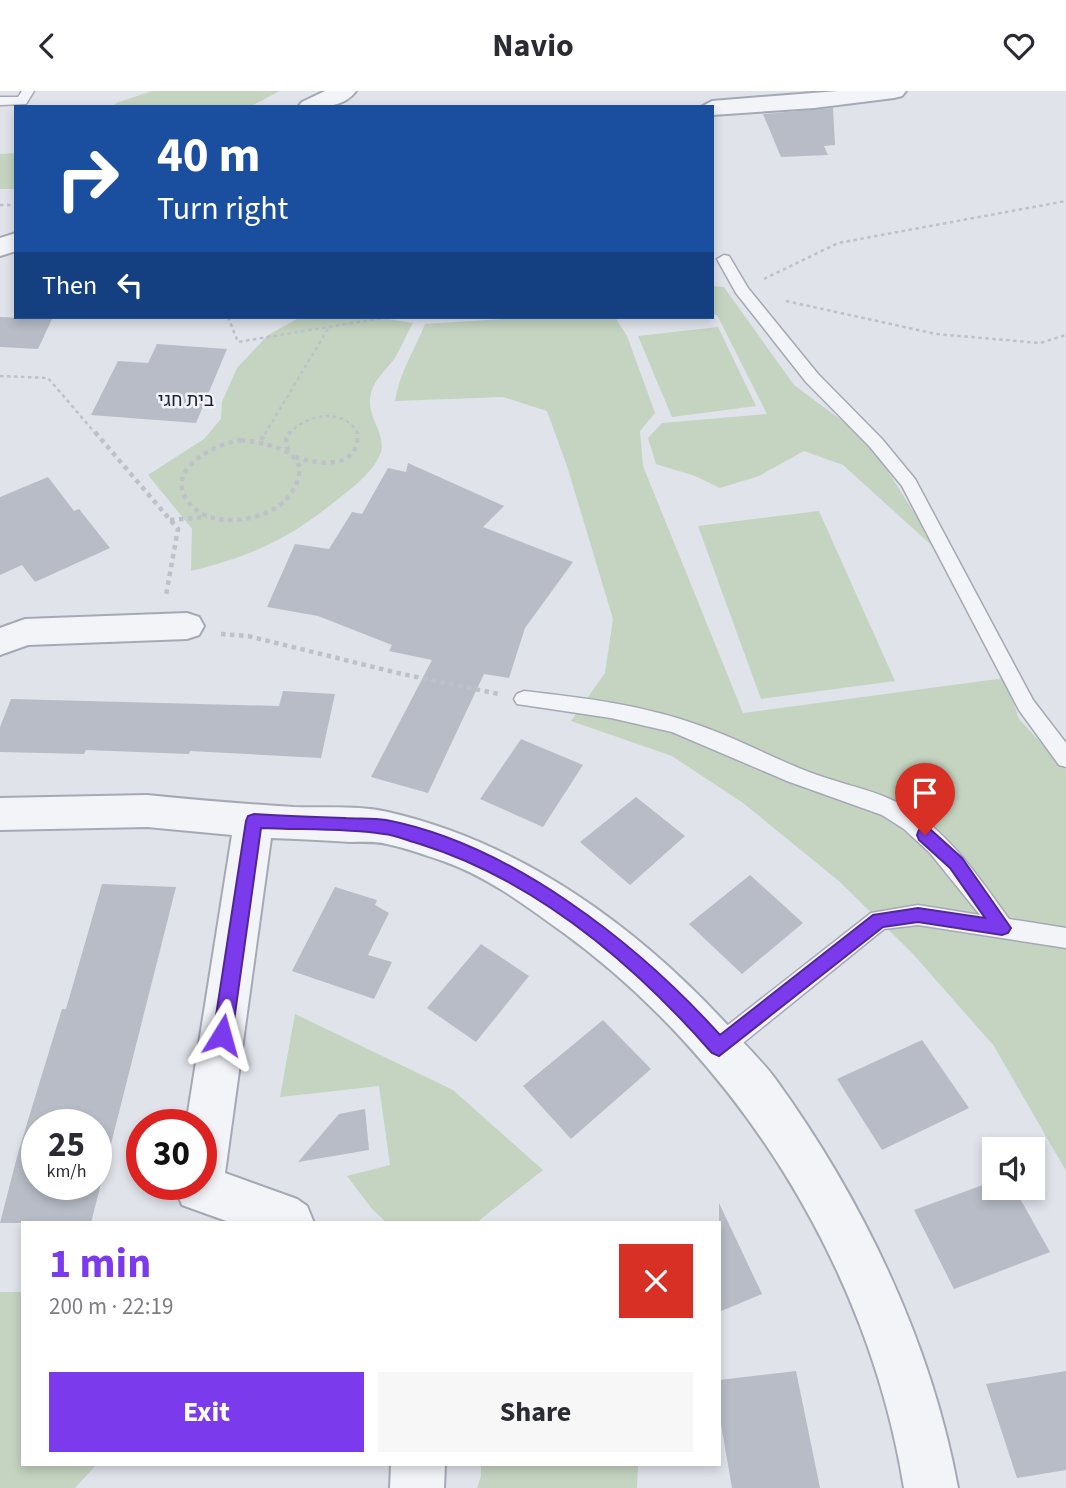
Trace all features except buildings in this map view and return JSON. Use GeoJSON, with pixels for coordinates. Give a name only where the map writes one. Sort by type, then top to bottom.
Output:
{"type":"FeatureCollection","features":[{"type":"Feature","properties":{"kind":"street"},"geometry":{"type":"LineString","coordinates":[[314,105],[344,91]]}},
{"type":"Feature","properties":{"kind":"street"},"geometry":{"type":"LineString","coordinates":[[714,108],[814,101],[894,91]]}},
{"type":"Feature","properties":{"kind":"street"},"geometry":{"type":"LineString","coordinates":[[0,642],[25,632],[173,626]]}},
{"type":"Feature","properties":{"kind":"street"},"geometry":{"type":"LineString","coordinates":[[0,814],[147,811],[254,821],[385,827],[457,849],[525,882],[598,935],[678,1002],[757,1091],[841,1225],[895,1349],[932,1488]]}},
{"type":"Feature","properties":{"kind":"street"},"geometry":{"type":"LineString","coordinates":[[210,1109],[254,821]]}},
{"type":"Feature","properties":{"kind":"street"},"geometry":{"type":"LineString","coordinates":[[217,1197],[280,1216],[287,1221]]}},
{"type":"Feature","properties":{"kind":"street"},"geometry":{"type":"LineString","coordinates":[[417,1488],[418,1466]]}},
{"type":"Feature","properties":{"kind":"lane"},"geometry":{"type":"LineString","coordinates":[[0,101],[22,101],[28,91]]}},
{"type":"Feature","properties":{"kind":"lane"},"geometry":{"type":"LineString","coordinates":[[724,259],[741,290],[812,378],[876,443],[909,483],[1026,705],[1066,759]]}},
{"type":"Feature","properties":{"kind":"lane"},"geometry":{"type":"LineString","coordinates":[[524,699],[603,707],[664,721],[699,733],[806,780],[865,799],[899,815],[910,821],[956,863],[1002,928]]}},
{"type":"Feature","properties":{"kind":"lane"},"geometry":{"type":"LineString","coordinates":[[719,1047],[879,920],[918,915],[1066,938]]}},
{"type":"Feature","properties":{"kind":"path"},"geometry":{"type":"LineString","coordinates":[[741,290],[838,243],[1066,201]]}},
{"type":"Feature","properties":{"kind":"path"},"geometry":{"type":"LineString","coordinates":[[741,290],[936,334],[1040,343],[1066,335]]}},
{"type":"Feature","properties":{"kind":"path"},"geometry":{"type":"LineString","coordinates":[[229,319],[238,342],[376,319]]}},
{"type":"Feature","properties":{"kind":"path"},"geometry":{"type":"LineString","coordinates":[[261,440],[329,327]]}},
{"type":"Feature","properties":{"kind":"path"},"geometry":{"type":"LineString","coordinates":[[0,376],[48,378],[178,529],[173,626],[204,633],[248,636],[402,674],[524,699]]}},
{"type":"Feature","properties":{"kind":"path"},"geometry":{"type":"LineString","coordinates":[[210,516],[188,503],[181,490],[182,476],[190,463],[203,452],[241,440],[261,440],[279,445],[289,453],[295,457],[307,463],[334,463],[352,453],[359,445],[360,437],[356,428],[348,421],[325,416],[311,419],[291,430],[286,438],[289,453]]}},
{"type":"Feature","properties":{"kind":"path"},"geometry":{"type":"LineString","coordinates":[[169,520],[210,516],[231,519],[252,517],[272,510],[292,496],[300,483],[301,469],[295,457]]}},
{"type":"Feature","properties":{"kind":"green space"},"geometry":{"type":"Polygon","coordinates":[[[152,91],[280,91],[253,105],[114,105],[152,91]]]}},
{"type":"Feature","properties":{"kind":"green space"},"geometry":{"type":"Polygon","coordinates":[[[14,153],[14,189],[0,189],[0,154],[14,153]]]}},
{"type":"Feature","properties":{"kind":"green space"},"geometry":{"type":"Polygon","coordinates":[[[714,286],[724,287],[794,385],[868,440],[940,553],[843,465],[804,451],[759,476],[720,488],[695,476],[656,464],[648,438],[662,423],[767,414],[717,315],[714,315],[714,286]]]}},
{"type":"Feature","properties":{"kind":"green space"},"geometry":{"type":"Polygon","coordinates":[[[297,319],[388,319],[413,323],[396,356],[373,387],[370,401],[372,415],[382,443],[379,457],[371,469],[320,513],[286,536],[233,559],[191,571],[192,529],[148,475],[204,439],[221,419],[222,402],[237,368],[268,335],[297,319]]]}},
{"type":"Feature","properties":{"kind":"green space"},"geometry":{"type":"Polygon","coordinates":[[[504,319],[616,319],[627,336],[655,413],[640,431],[643,466],[743,713],[1005,678],[1019,719],[1066,770],[1066,1171],[994,1046],[913,954],[840,882],[743,803],[672,756],[571,721],[605,673],[613,619],[567,466],[547,411],[503,397],[395,401],[404,371],[425,324],[504,319]]]}},
{"type":"Feature","properties":{"kind":"green space"},"geometry":{"type":"Polygon","coordinates":[[[718,327],[756,406],[672,417],[638,336],[718,327]]]}},
{"type":"Feature","properties":{"kind":"green space"},"geometry":{"type":"Polygon","coordinates":[[[819,511],[895,681],[761,699],[698,526],[819,511]]]}},
{"type":"Feature","properties":{"kind":"green space"},"geometry":{"type":"Polygon","coordinates":[[[295,1014],[453,1090],[543,1170],[479,1221],[385,1221],[372,1209],[347,1176],[390,1165],[379,1086],[280,1097],[295,1014]]]}},
{"type":"Feature","properties":{"kind":"green space"},"geometry":{"type":"Polygon","coordinates":[[[0,1292],[21,1292],[21,1466],[95,1466],[75,1488],[0,1488],[0,1292]]]}},
{"type":"Feature","properties":{"kind":"green space"},"geometry":{"type":"Polygon","coordinates":[[[481,1466],[638,1466],[637,1488],[477,1488],[481,1466]]]}},
{"type":"Feature","properties":{"kind":"district","name":"בית חגי"},"geometry":{"type":"Point","coordinates":[186,400]}},
{"type":"Feature","properties":{"kind":"route"},"geometry":{"type":"LineString","coordinates":[[222,1035],[254,821],[385,827],[457,849],[525,882],[598,935],[678,1002],[719,1047],[879,920],[918,915],[1002,928],[956,863],[925,835]]}}]}
